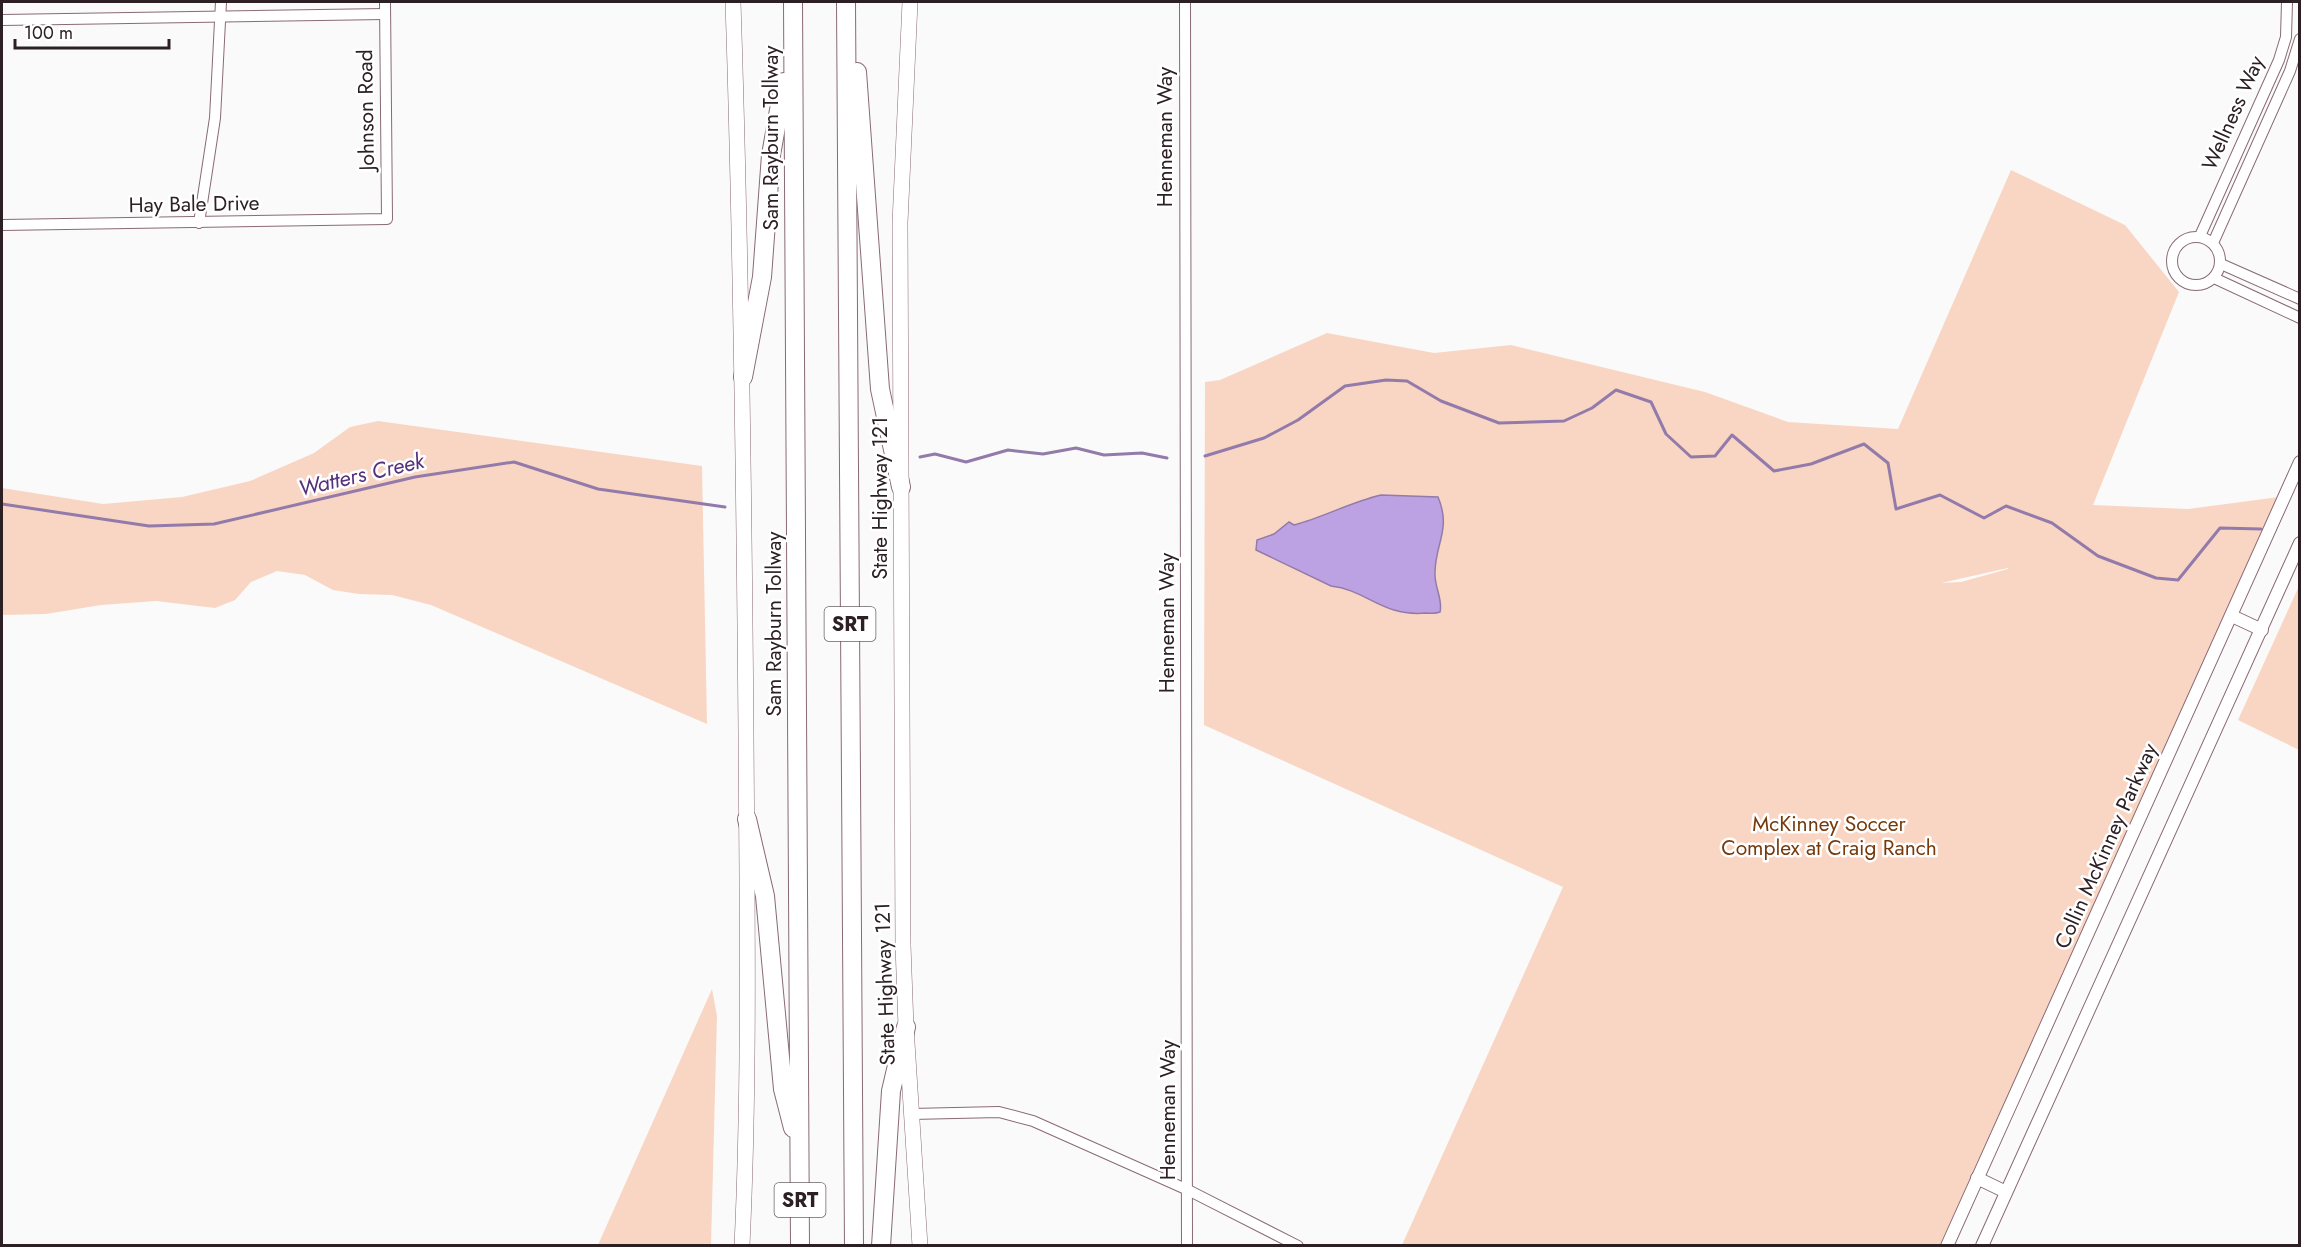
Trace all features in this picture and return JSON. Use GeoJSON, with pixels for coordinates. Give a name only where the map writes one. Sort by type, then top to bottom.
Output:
{"type":"FeatureCollection","features":[{"type":"Feature","properties":{"kind":"highway","name":"Sam Rayburn Tollway"},"geometry":{"type":"LineString","coordinates":[[793,2],[800,1245]]}},
{"type":"Feature","properties":{"kind":"highway"},"geometry":{"type":"LineString","coordinates":[[847,2],[858,84],[880,388],[901,488]]}},
{"type":"Feature","properties":{"kind":"highway","name":"SRT"},"geometry":{"type":"LineString","coordinates":[[847,2],[854,1245]]}},
{"type":"Feature","properties":{"kind":"highway"},"geometry":{"type":"LineString","coordinates":[[743,377],[762,277],[771,155],[792,39]]}},
{"type":"Feature","properties":{"kind":"highway"},"geometry":{"type":"LineString","coordinates":[[747,819],[765,896],[783,1089],[800,1155]]}},
{"type":"Feature","properties":{"kind":"highway"},"geometry":{"type":"LineString","coordinates":[[881,1245],[891,1091],[906,1027]]}},
{"type":"Feature","properties":{"kind":"main road"},"geometry":{"type":"LineString","coordinates":[[733,2],[743,377],[747,819],[748,1072],[742,1245]]}},
{"type":"Feature","properties":{"kind":"main road","name":"State Highway 121"},"geometry":{"type":"LineString","coordinates":[[910,2],[900,223],[901,488],[906,1027],[920,1245]]}},
{"type":"Feature","properties":{"kind":"street"},"geometry":{"type":"LineString","coordinates":[[199,224],[215,118],[221,2]]}},
{"type":"Feature","properties":{"kind":"street","name":"Johnson Road"},"geometry":{"type":"LineString","coordinates":[[385,2],[387,219]]}},
{"type":"Feature","properties":{"kind":"street","name":"Henneman Way"},"geometry":{"type":"LineString","coordinates":[[1185,2],[1187,1245]]}},
{"type":"Feature","properties":{"kind":"street","name":"Wellness Way"},"geometry":{"type":"LineString","coordinates":[[2199,236],[2279,60],[2286,37],[2287,2]]}},
{"type":"Feature","properties":{"kind":"street"},"geometry":{"type":"LineString","coordinates":[[2,20],[385,14]]}},
{"type":"Feature","properties":{"kind":"street","name":"Wellness Way"},"geometry":{"type":"LineString","coordinates":[[2213,243],[2290,71],[2300,39]]}},
{"type":"Feature","properties":{"kind":"street","name":"Hay Bale Drive"},"geometry":{"type":"LineString","coordinates":[[2,225],[199,224],[387,219]]}},
{"type":"Feature","properties":{"kind":"street"},"geometry":{"type":"LineString","coordinates":[[2199,236],[2213,243],[2220,255],[2221,264],[2214,278],[2203,285],[2188,284],[2176,275],[2172,266],[2172,258],[2179,243],[2199,236]]}},
{"type":"Feature","properties":{"kind":"street"},"geometry":{"type":"LineString","coordinates":[[2221,264],[2300,299]]}},
{"type":"Feature","properties":{"kind":"street"},"geometry":{"type":"LineString","coordinates":[[2214,278],[2300,318]]}},
{"type":"Feature","properties":{"kind":"street","name":"Collin McKinney Parkway"},"geometry":{"type":"LineString","coordinates":[[1947,1245],[2300,462]]}},
{"type":"Feature","properties":{"kind":"street"},"geometry":{"type":"LineString","coordinates":[[1982,1245],[2300,543]]}},
{"type":"Feature","properties":{"kind":"street"},"geometry":{"type":"LineString","coordinates":[[2232,616],[2262,630]]}},
{"type":"Feature","properties":{"kind":"street"},"geometry":{"type":"LineString","coordinates":[[911,1114],[999,1112],[1033,1121],[1188,1190],[1298,1245]]}},
{"type":"Feature","properties":{"kind":"street"},"geometry":{"type":"LineString","coordinates":[[1977,1178],[2006,1192]]}},
{"type":"Feature","properties":{"kind":"green space","name":"McKinney Soccer Complex at Craig Ranch"},"geometry":{"type":"Polygon","coordinates":[[[2011,170],[2125,225],[2179,292],[2093,505],[2188,509],[2279,497],[1940,1245],[1402,1245],[1563,887],[1204,725],[1205,382],[1220,380],[1327,333],[1434,353],[1511,345],[1705,392],[1788,422],[1898,429],[2011,170]],[[2008,568],[1941,583],[1961,582],[2008,569],[2008,568]]]}},
{"type":"Feature","properties":{"kind":"green space"},"geometry":{"type":"Polygon","coordinates":[[[378,421],[702,466],[707,724],[431,605],[392,595],[333,590],[305,575],[277,571],[251,582],[235,600],[215,608],[156,601],[101,605],[46,614],[2,615],[2,488],[103,504],[182,497],[250,481],[314,453],[350,427],[378,421]]]}},
{"type":"Feature","properties":{"kind":"green space"},"geometry":{"type":"Polygon","coordinates":[[[2299,586],[2299,750],[2238,720],[2299,586]]]}},
{"type":"Feature","properties":{"kind":"green space"},"geometry":{"type":"Polygon","coordinates":[[[712,989],[717,1016],[711,1245],[598,1245],[712,989]]]}},
{"type":"Feature","properties":{"kind":"shaded area"},"geometry":{"type":"Polygon","coordinates":[[[1381,495],[1438,497],[1443,519],[1435,564],[1440,612],[1411,613],[1386,607],[1355,592],[1331,586],[1256,550],[1257,540],[1274,534],[1289,522],[1294,525],[1381,495]]]}},
{"type":"Feature","properties":{"kind":"waterway","name":"Watters Creek"},"geometry":{"type":"LineString","coordinates":[[1205,456],[1264,438],[1298,420],[1345,386],[1386,380],[1407,381],[1441,401],[1499,423],[1564,421],[1592,408],[1616,390],[1651,402],[1666,434],[1691,457],[1715,456],[1732,435],[1774,471],[1811,464],[1864,444],[1888,463],[1896,509],[1940,495],[1984,518],[2006,506],[2052,523],[2098,556],[2156,578],[2178,580],[2220,528],[2261,529]]}},
{"type":"Feature","properties":{"kind":"waterway","name":"Watters Creek"},"geometry":{"type":"LineString","coordinates":[[920,457],[935,454],[966,462],[1008,450],[1043,454],[1076,448],[1104,455],[1142,453],[1167,458]]}},
{"type":"Feature","properties":{"kind":"waterway","name":"Watters Creek"},"geometry":{"type":"LineString","coordinates":[[2,504],[149,526],[214,524],[415,477],[514,462],[598,489],[725,507]]}}]}
